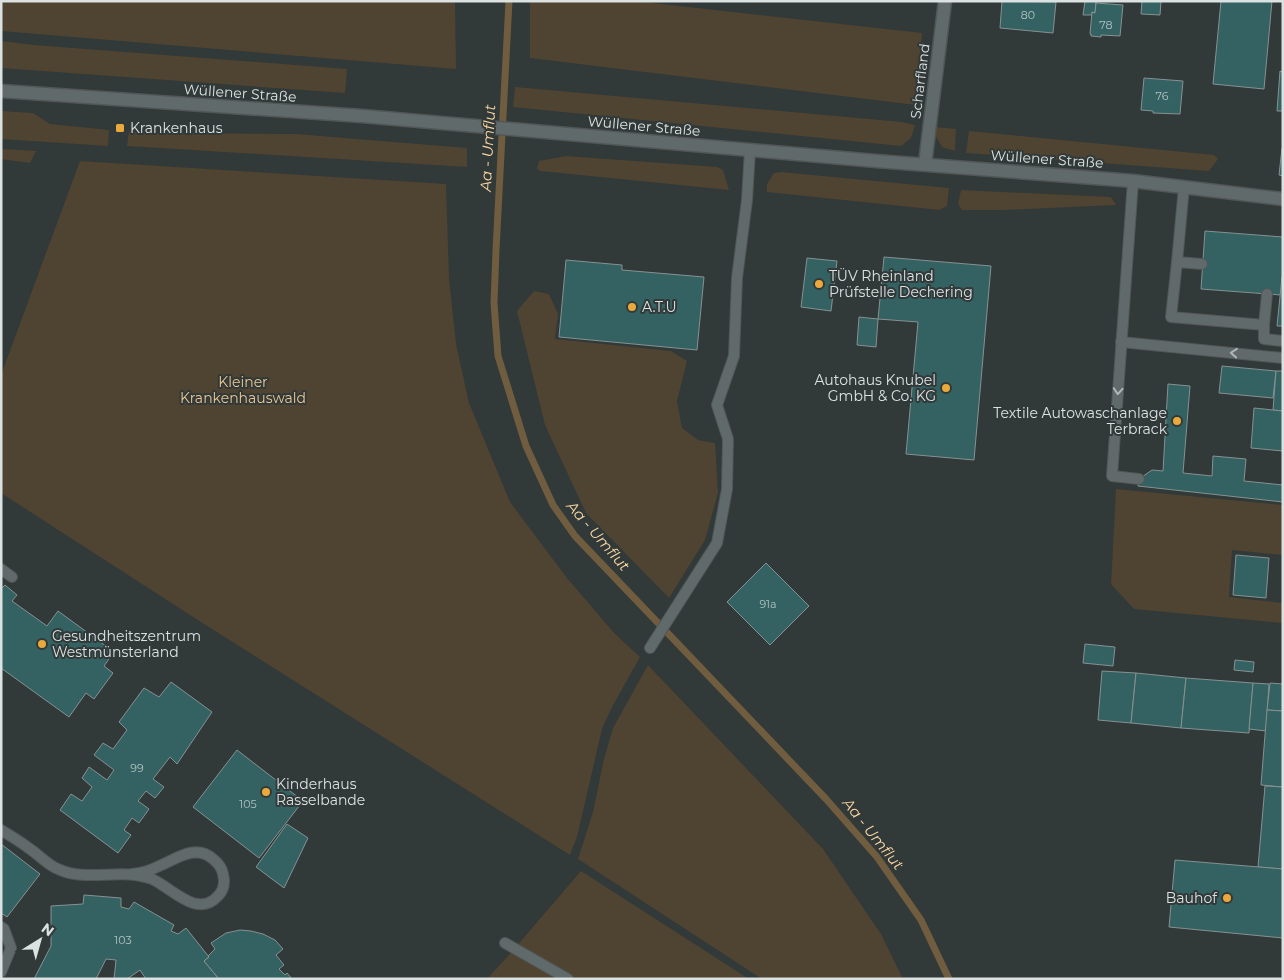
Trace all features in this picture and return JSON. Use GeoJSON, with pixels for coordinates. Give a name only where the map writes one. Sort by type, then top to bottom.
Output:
{"type":"FeatureCollection","features":[{"type":"Feature","properties":{"kind":"main road","name":"Scharfland"},"geometry":{"type":"LineString","coordinates":[[924,164],[945,1]]}},
{"type":"Feature","properties":{"kind":"main road","name":"Wüllener Straße"},"geometry":{"type":"LineString","coordinates":[[1,91],[483,126],[1133,181],[1283,199]]}},
{"type":"Feature","properties":{"kind":"lane"},"geometry":{"type":"LineString","coordinates":[[652,645],[717,543],[727,489],[728,439],[717,405],[734,356],[737,278],[747,200],[750,150]]}},
{"type":"Feature","properties":{"kind":"lane"},"geometry":{"type":"LineString","coordinates":[[1133,181],[1112,476],[1139,479]]}},
{"type":"Feature","properties":{"kind":"lane"},"geometry":{"type":"LineString","coordinates":[[1184,187],[1171,318],[1264,325]]}},
{"type":"Feature","properties":{"kind":"lane"},"geometry":{"type":"LineString","coordinates":[[1177,262],[1202,264]]}},
{"type":"Feature","properties":{"kind":"lane"},"geometry":{"type":"LineString","coordinates":[[1267,294],[1264,340],[1283,341]]}},
{"type":"Feature","properties":{"kind":"lane"},"geometry":{"type":"LineString","coordinates":[[1121,342],[1283,358]]}},
{"type":"Feature","properties":{"kind":"lane"},"geometry":{"type":"LineString","coordinates":[[1,569],[12,577]]}},
{"type":"Feature","properties":{"kind":"lane"},"geometry":{"type":"LineString","coordinates":[[1,830],[57,869],[82,876],[146,872],[185,854],[198,852],[209,854],[218,862],[223,873],[224,884],[221,893],[214,901],[205,905],[187,901],[151,879],[132,874]]}},
{"type":"Feature","properties":{"kind":"lane"},"geometry":{"type":"LineString","coordinates":[[1,927],[4,929],[11,948],[1,972]]}},
{"type":"Feature","properties":{"kind":"lane"},"geometry":{"type":"LineString","coordinates":[[504,943],[568,979]]}},
{"type":"Feature","properties":{"kind":"green space"},"geometry":{"type":"Polygon","coordinates":[[[1,1],[455,1],[456,69],[1,31],[1,1]]]}},
{"type":"Feature","properties":{"kind":"green space"},"geometry":{"type":"Polygon","coordinates":[[[530,1],[635,1],[922,33],[916,105],[530,58],[530,1]]]}},
{"type":"Feature","properties":{"kind":"green space"},"geometry":{"type":"Polygon","coordinates":[[[1,41],[347,69],[345,93],[1,68],[1,41]]]}},
{"type":"Feature","properties":{"kind":"green space"},"geometry":{"type":"Polygon","coordinates":[[[515,87],[902,122],[915,125],[911,138],[901,146],[513,107],[515,87]]]}},
{"type":"Feature","properties":{"kind":"green space"},"geometry":{"type":"Polygon","coordinates":[[[1,111],[33,113],[50,124],[109,130],[108,146],[1,139],[1,111]]]}},
{"type":"Feature","properties":{"kind":"green space"},"geometry":{"type":"Polygon","coordinates":[[[935,127],[956,129],[955,151],[942,147],[934,133],[935,127]]]}},
{"type":"Feature","properties":{"kind":"green space"},"geometry":{"type":"Polygon","coordinates":[[[129,131],[296,134],[467,148],[467,167],[127,146],[129,131]]]}},
{"type":"Feature","properties":{"kind":"green space"},"geometry":{"type":"Polygon","coordinates":[[[969,131],[1214,155],[1218,159],[1209,171],[966,153],[969,131]]]}},
{"type":"Feature","properties":{"kind":"green space"},"geometry":{"type":"Polygon","coordinates":[[[1,149],[36,151],[30,163],[1,159],[1,149]]]}},
{"type":"Feature","properties":{"kind":"green space"},"geometry":{"type":"Polygon","coordinates":[[[566,156],[717,167],[723,170],[729,190],[541,171],[537,169],[539,161],[566,156]]]}},
{"type":"Feature","properties":{"kind":"green space","name":"Kleiner Krankenhauswald"},"geometry":{"type":"Polygon","coordinates":[[[80,161],[446,184],[449,278],[456,344],[469,403],[510,502],[567,578],[615,634],[640,657],[602,729],[577,837],[570,855],[204,624],[1,493],[1,375],[80,161]]]}},
{"type":"Feature","properties":{"kind":"green space"},"geometry":{"type":"Polygon","coordinates":[[[781,172],[949,188],[947,206],[939,210],[767,192],[767,184],[774,173],[781,172]]]}},
{"type":"Feature","properties":{"kind":"green space"},"geometry":{"type":"Polygon","coordinates":[[[961,190],[1111,197],[1116,205],[962,210],[958,204],[961,190]]]}},
{"type":"Feature","properties":{"kind":"green space"},"geometry":{"type":"Polygon","coordinates":[[[534,291],[549,294],[558,314],[555,339],[671,351],[687,361],[677,401],[682,428],[698,440],[715,443],[718,493],[705,540],[669,598],[586,513],[545,425],[517,311],[534,291]]]}},
{"type":"Feature","properties":{"kind":"green space"},"geometry":{"type":"Polygon","coordinates":[[[1116,489],[1283,505],[1283,555],[1232,550],[1229,597],[1283,603],[1283,623],[1134,609],[1111,584],[1116,489]]]}},
{"type":"Feature","properties":{"kind":"green space"},"geometry":{"type":"Polygon","coordinates":[[[648,665],[823,849],[881,934],[903,979],[762,979],[578,859],[593,812],[604,759],[613,728],[648,665]]]}},
{"type":"Feature","properties":{"kind":"green space"},"geometry":{"type":"Polygon","coordinates":[[[581,871],[749,979],[487,979],[581,871]]]}},
{"type":"Feature","properties":{"kind":"building"},"geometry":{"type":"Polygon","coordinates":[[[1002,1],[1056,2],[1053,33],[1000,28],[1002,1]]]}},
{"type":"Feature","properties":{"kind":"building"},"geometry":{"type":"Polygon","coordinates":[[[1085,1],[1096,1],[1095,13],[1092,12],[1092,15],[1083,15],[1085,1]]]}},
{"type":"Feature","properties":{"kind":"building"},"geometry":{"type":"Polygon","coordinates":[[[1142,1],[1161,1],[1160,15],[1141,14],[1142,1]]]}},
{"type":"Feature","properties":{"kind":"building"},"geometry":{"type":"Polygon","coordinates":[[[1221,1],[1272,1],[1264,89],[1213,84],[1221,1]]]}},
{"type":"Feature","properties":{"kind":"building"},"geometry":{"type":"Polygon","coordinates":[[[1096,3],[1123,5],[1120,36],[1091,36],[1092,12],[1095,13],[1096,3]]]}},
{"type":"Feature","properties":{"kind":"building"},"geometry":{"type":"Polygon","coordinates":[[[1280,71],[1283,72],[1283,111],[1277,111],[1280,71]]]}},
{"type":"Feature","properties":{"kind":"building"},"geometry":{"type":"Polygon","coordinates":[[[1144,78],[1183,81],[1180,114],[1153,113],[1153,111],[1141,110],[1144,78]]]}},
{"type":"Feature","properties":{"kind":"building"},"geometry":{"type":"Polygon","coordinates":[[[1283,148],[1283,176],[1279,175],[1283,148]]]}},
{"type":"Feature","properties":{"kind":"building"},"geometry":{"type":"Polygon","coordinates":[[[1205,231],[1283,237],[1281,295],[1201,289],[1205,231]]]}},
{"type":"Feature","properties":{"kind":"building","name":"Autohaus Knubel GmbH & Co. KG"},"geometry":{"type":"Polygon","coordinates":[[[884,257],[991,266],[974,460],[906,454],[918,322],[878,319],[884,257]]]}},
{"type":"Feature","properties":{"kind":"building","name":"TÜV Rheinland Prüfstelle Dechering"},"geometry":{"type":"Polygon","coordinates":[[[807,258],[837,261],[831,311],[801,307],[807,258]]]}},
{"type":"Feature","properties":{"kind":"building","name":"A.T.U"},"geometry":{"type":"Polygon","coordinates":[[[566,260],[622,265],[622,270],[704,277],[697,350],[559,337],[566,260]]]}},
{"type":"Feature","properties":{"kind":"building"},"geometry":{"type":"Polygon","coordinates":[[[1282,277],[1283,326],[1277,326],[1282,277]]]}},
{"type":"Feature","properties":{"kind":"building"},"geometry":{"type":"Polygon","coordinates":[[[859,317],[878,319],[876,347],[857,345],[859,317]]]}},
{"type":"Feature","properties":{"kind":"building"},"geometry":{"type":"Polygon","coordinates":[[[1222,366],[1276,371],[1273,398],[1219,393],[1222,366]]]}},
{"type":"Feature","properties":{"kind":"building"},"geometry":{"type":"Polygon","coordinates":[[[1276,371],[1283,371],[1283,411],[1273,410],[1276,371]]]}},
{"type":"Feature","properties":{"kind":"building","name":"Textile Autowaschanlage Terbrack"},"geometry":{"type":"Polygon","coordinates":[[[1168,384],[1190,386],[1183,473],[1212,476],[1213,456],[1246,459],[1244,481],[1283,485],[1283,502],[1138,486],[1139,479],[1152,470],[1163,471],[1168,384]]]}},
{"type":"Feature","properties":{"kind":"building"},"geometry":{"type":"Polygon","coordinates":[[[1254,408],[1283,411],[1283,451],[1251,448],[1254,408]]]}},
{"type":"Feature","properties":{"kind":"building"},"geometry":{"type":"Polygon","coordinates":[[[1236,555],[1269,558],[1266,598],[1233,595],[1236,555]]]}},
{"type":"Feature","properties":{"kind":"building"},"geometry":{"type":"Polygon","coordinates":[[[766,563],[809,606],[770,645],[727,602],[766,563]]]}},
{"type":"Feature","properties":{"kind":"building"},"geometry":{"type":"Polygon","coordinates":[[[5,585],[17,595],[12,601],[47,626],[58,611],[114,652],[104,666],[113,673],[94,699],[86,693],[69,717],[1,668],[1,589],[5,585]]]}},
{"type":"Feature","properties":{"kind":"building"},"geometry":{"type":"Polygon","coordinates":[[[1085,644],[1115,647],[1113,666],[1083,663],[1085,644]]]}},
{"type":"Feature","properties":{"kind":"building"},"geometry":{"type":"Polygon","coordinates":[[[1235,660],[1254,662],[1253,672],[1234,670],[1235,660]]]}},
{"type":"Feature","properties":{"kind":"building"},"geometry":{"type":"Polygon","coordinates":[[[1102,671],[1136,673],[1131,723],[1098,720],[1102,671]]]}},
{"type":"Feature","properties":{"kind":"building"},"geometry":{"type":"Polygon","coordinates":[[[1136,673],[1186,678],[1181,728],[1131,723],[1136,673]]]}},
{"type":"Feature","properties":{"kind":"building"},"geometry":{"type":"Polygon","coordinates":[[[1186,678],[1253,683],[1249,733],[1181,728],[1186,678]]]}},
{"type":"Feature","properties":{"kind":"building"},"geometry":{"type":"Polygon","coordinates":[[[171,682],[212,712],[177,764],[170,757],[153,779],[164,787],[155,798],[146,791],[138,801],[149,809],[139,823],[132,818],[124,830],[131,835],[118,853],[60,810],[71,794],[82,801],[92,787],[82,778],[89,767],[107,780],[114,770],[94,755],[103,743],[113,749],[127,730],[119,722],[144,688],[159,697],[171,682]]]}},
{"type":"Feature","properties":{"kind":"building"},"geometry":{"type":"Polygon","coordinates":[[[1253,683],[1269,684],[1266,731],[1249,729],[1253,683]]]}},
{"type":"Feature","properties":{"kind":"building"},"geometry":{"type":"Polygon","coordinates":[[[1270,683],[1283,684],[1283,711],[1267,710],[1270,683]]]}},
{"type":"Feature","properties":{"kind":"building"},"geometry":{"type":"Polygon","coordinates":[[[1267,710],[1283,711],[1283,787],[1261,785],[1267,710]]]}},
{"type":"Feature","properties":{"kind":"building"},"geometry":{"type":"Polygon","coordinates":[[[237,750],[303,801],[259,858],[193,807],[237,750]]]}},
{"type":"Feature","properties":{"kind":"building"},"geometry":{"type":"Polygon","coordinates":[[[1265,786],[1283,787],[1283,869],[1258,867],[1265,786]]]}},
{"type":"Feature","properties":{"kind":"building"},"geometry":{"type":"Polygon","coordinates":[[[287,824],[308,838],[284,888],[256,867],[287,824]]]}},
{"type":"Feature","properties":{"kind":"building"},"geometry":{"type":"Polygon","coordinates":[[[1,844],[40,874],[7,917],[1,913],[1,844]]]}},
{"type":"Feature","properties":{"kind":"building","name":"Bauhof"},"geometry":{"type":"Polygon","coordinates":[[[1175,860],[1283,869],[1283,938],[1169,927],[1175,860]]]}},
{"type":"Feature","properties":{"kind":"building"},"geometry":{"type":"Polygon","coordinates":[[[84,895],[121,898],[121,907],[129,909],[134,902],[174,925],[171,931],[178,934],[186,928],[209,957],[204,961],[219,979],[146,979],[140,970],[127,979],[114,979],[116,960],[106,959],[96,979],[34,979],[51,946],[51,906],[83,904],[84,895]]]}},
{"type":"Feature","properties":{"kind":"building"},"geometry":{"type":"Polygon","coordinates":[[[240,930],[263,934],[275,940],[283,949],[276,955],[284,965],[279,969],[285,975],[287,973],[292,979],[219,979],[204,961],[215,949],[211,943],[226,933],[240,930]]]}},
{"type":"Feature","properties":{"kind":"waterway","name":"Aa - Umflut"},"geometry":{"type":"LineString","coordinates":[[509,1],[494,303],[498,356],[526,446],[553,505],[575,536],[826,799],[877,857],[921,920],[949,979]]}},
{"type":"Feature","properties":{"kind":"place","name":"Krankenhaus"},"geometry":{"type":"Point","coordinates":[120,128]}},
{"type":"Feature","properties":{"kind":"place","name":"TÜV Rheinland Prüfstelle Dechering"},"geometry":{"type":"Point","coordinates":[819,284]}},
{"type":"Feature","properties":{"kind":"place","name":"A.T.U"},"geometry":{"type":"Point","coordinates":[632,307]}},
{"type":"Feature","properties":{"kind":"place","name":"Autohaus Knubel GmbH & Co. KG"},"geometry":{"type":"Point","coordinates":[946,388]}},
{"type":"Feature","properties":{"kind":"place","name":"Textile Autowaschanlage Terbrack"},"geometry":{"type":"Point","coordinates":[1177,421]}},
{"type":"Feature","properties":{"kind":"place","name":"Gesundheitszentrum Westmünsterland"},"geometry":{"type":"Point","coordinates":[42,644]}},
{"type":"Feature","properties":{"kind":"place","name":"Kinderhaus Rasselbande"},"geometry":{"type":"Point","coordinates":[266,792]}},
{"type":"Feature","properties":{"kind":"place","name":"Bauhof"},"geometry":{"type":"Point","coordinates":[1227,898]}}]}
